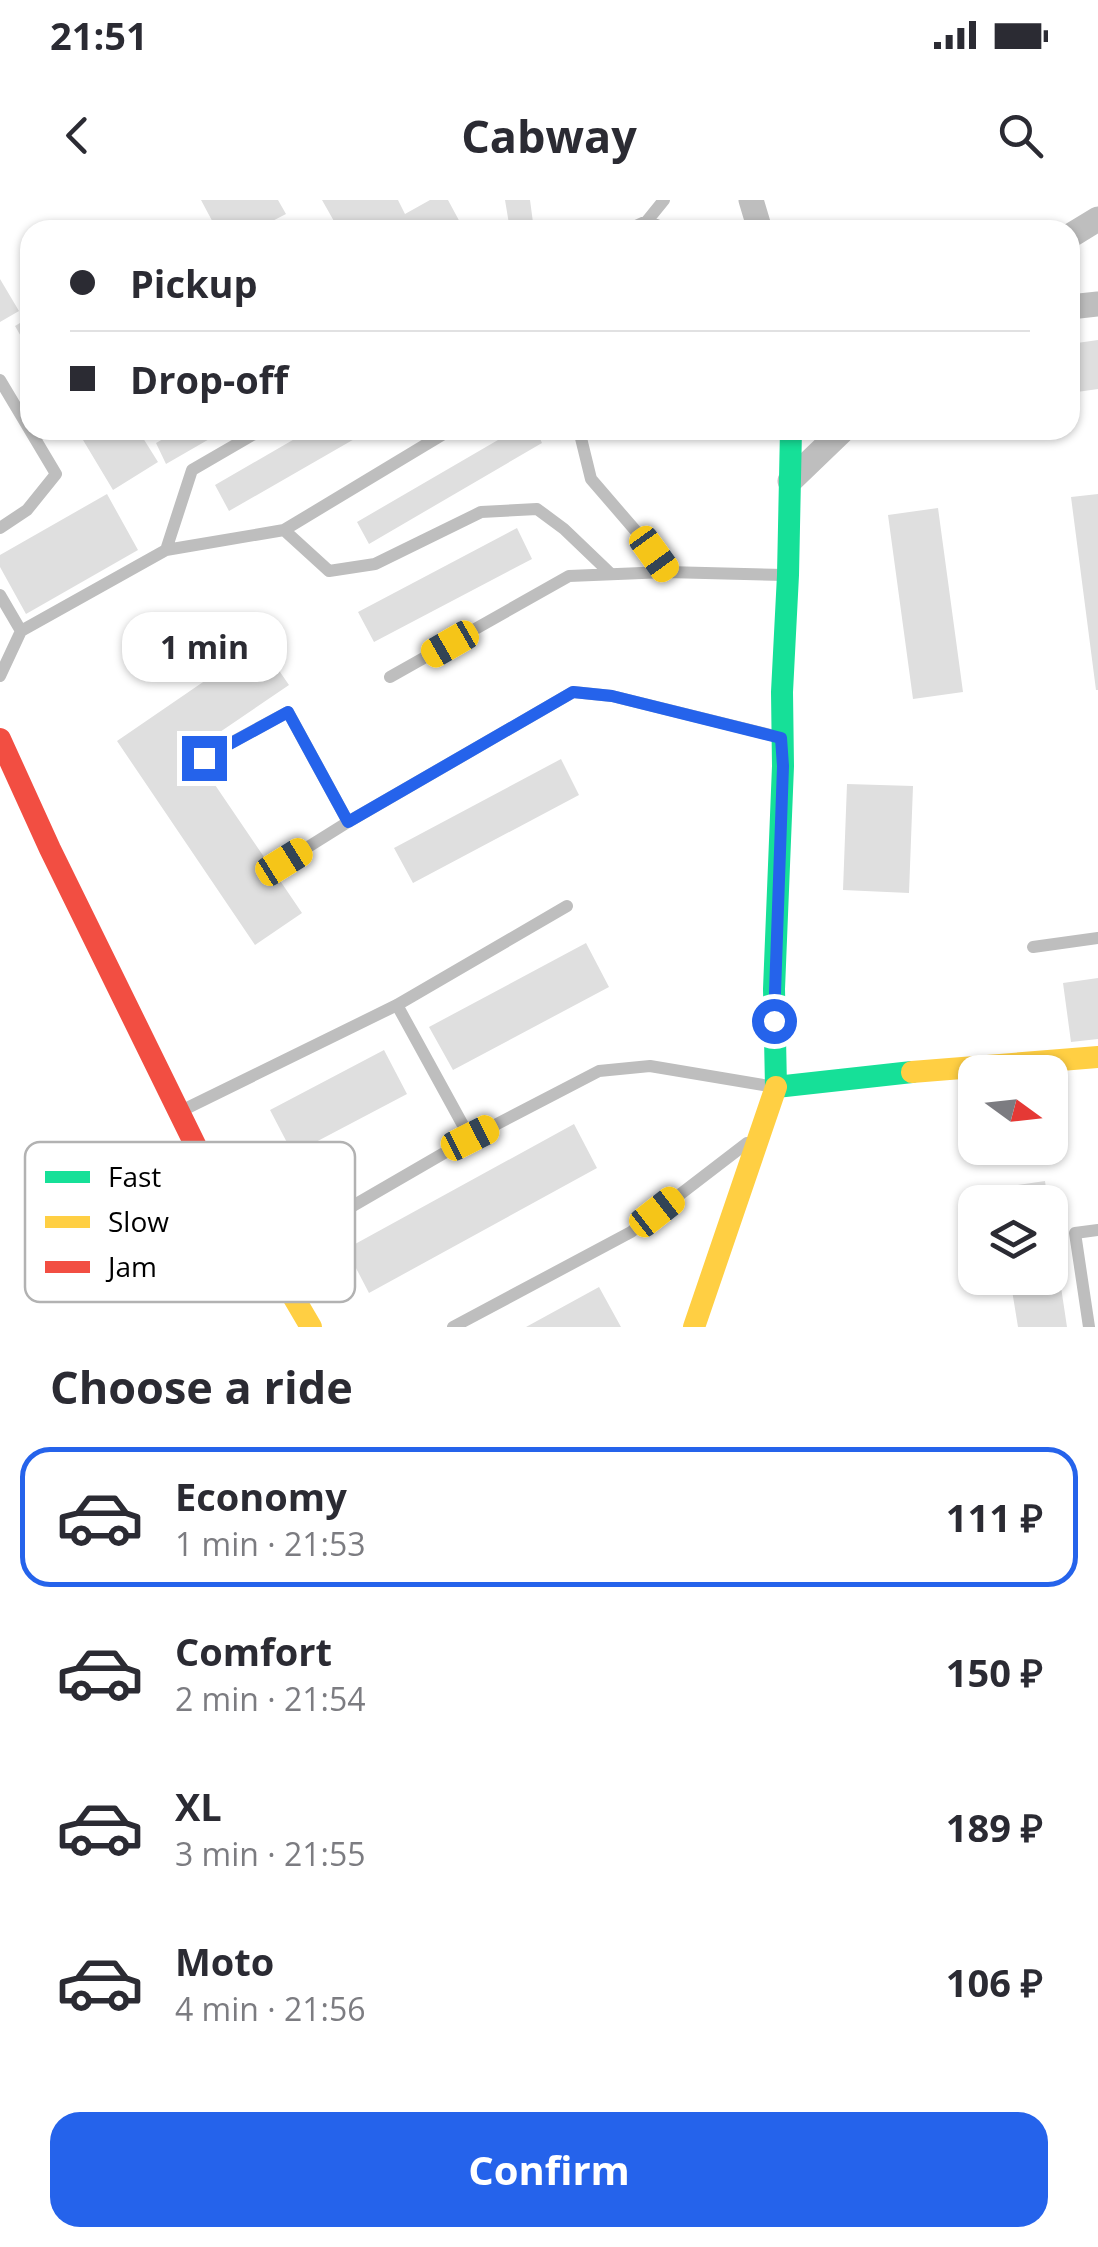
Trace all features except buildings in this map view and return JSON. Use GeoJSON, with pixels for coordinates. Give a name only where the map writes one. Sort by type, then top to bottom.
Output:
{"type":"FeatureCollection","features":[{"type":"Feature","properties":{"kind":"street"},"geometry":{"type":"LineString","coordinates":[[694,1327],[776,1087],[774,989],[791,440]]}},
{"type":"Feature","properties":{"kind":"street"},"geometry":{"type":"LineString","coordinates":[[790,482],[833,440]]}},
{"type":"Feature","properties":{"kind":"street"},"geometry":{"type":"LineString","coordinates":[[0,739],[194,1142]]}},
{"type":"Feature","properties":{"kind":"street"},"geometry":{"type":"LineString","coordinates":[[776,1087],[1098,1058]]}},
{"type":"Feature","properties":{"kind":"street"},"geometry":{"type":"LineString","coordinates":[[297,1302],[312,1327]]}},
{"type":"Feature","properties":{"kind":"lane"},"geometry":{"type":"LineString","coordinates":[[647,220],[664,200]]}},
{"type":"Feature","properties":{"kind":"lane"},"geometry":{"type":"LineString","coordinates":[[0,380],[20,414]]}},
{"type":"Feature","properties":{"kind":"lane"},"geometry":{"type":"LineString","coordinates":[[0,528],[27,510],[56,474],[36,440]]}},
{"type":"Feature","properties":{"kind":"lane"},"geometry":{"type":"LineString","coordinates":[[166,550],[192,470],[244,440]]}},
{"type":"Feature","properties":{"kind":"lane"},"geometry":{"type":"LineString","coordinates":[[0,676],[21,630],[166,550],[284,530],[433,440]]}},
{"type":"Feature","properties":{"kind":"lane"},"geometry":{"type":"LineString","coordinates":[[581,440],[590,479],[666,572]]}},
{"type":"Feature","properties":{"kind":"lane"},"geometry":{"type":"LineString","coordinates":[[284,530],[329,570],[375,564],[482,512],[537,508],[611,574]]}},
{"type":"Feature","properties":{"kind":"lane"},"geometry":{"type":"LineString","coordinates":[[390,678],[569,576],[666,572],[788,576]]}},
{"type":"Feature","properties":{"kind":"lane"},"geometry":{"type":"LineString","coordinates":[[0,595],[21,630]]}},
{"type":"Feature","properties":{"kind":"lane"},"geometry":{"type":"LineString","coordinates":[[284,862],[573,692],[612,696],[781,738]]}},
{"type":"Feature","properties":{"kind":"lane"},"geometry":{"type":"LineString","coordinates":[[204,758],[288,712],[348,822]]}},
{"type":"Feature","properties":{"kind":"lane"},"geometry":{"type":"LineString","coordinates":[[180,1112],[397,1004],[567,906]]}},
{"type":"Feature","properties":{"kind":"lane"},"geometry":{"type":"LineString","coordinates":[[1033,946],[1098,938]]}},
{"type":"Feature","properties":{"kind":"lane"},"geometry":{"type":"LineString","coordinates":[[397,1004],[470,1138]]}},
{"type":"Feature","properties":{"kind":"lane"},"geometry":{"type":"LineString","coordinates":[[355,1205],[470,1138],[599,1071],[650,1066],[776,1087]]}},
{"type":"Feature","properties":{"kind":"lane"},"geometry":{"type":"LineString","coordinates":[[453,1327],[631,1232],[760,1132]]}},
{"type":"Feature","properties":{"kind":"lane"},"geometry":{"type":"LineString","coordinates":[[1089,1327],[1075,1232],[1098,1230]]}},
{"type":"Feature","properties":{"kind":"traffic: fast"},"geometry":{"type":"LineString","coordinates":[[791,440],[774,989],[776,1087],[912,1072]]}},
{"type":"Feature","properties":{"kind":"traffic: slow"},"geometry":{"type":"LineString","coordinates":[[912,1072],[1098,1057]]}},
{"type":"Feature","properties":{"kind":"traffic: slow"},"geometry":{"type":"LineString","coordinates":[[694,1327],[776,1087]]}},
{"type":"Feature","properties":{"kind":"traffic: slow"},"geometry":{"type":"LineString","coordinates":[[296,1302],[311,1327]]}},
{"type":"Feature","properties":{"kind":"traffic: jam"},"geometry":{"type":"LineString","coordinates":[[0,739],[194,1142]]}},
{"type":"Feature","properties":{"kind":"route"},"geometry":{"type":"LineString","coordinates":[[204,758],[288,712],[348,822],[573,692],[612,696],[781,738],[774,1021]]}}]}
